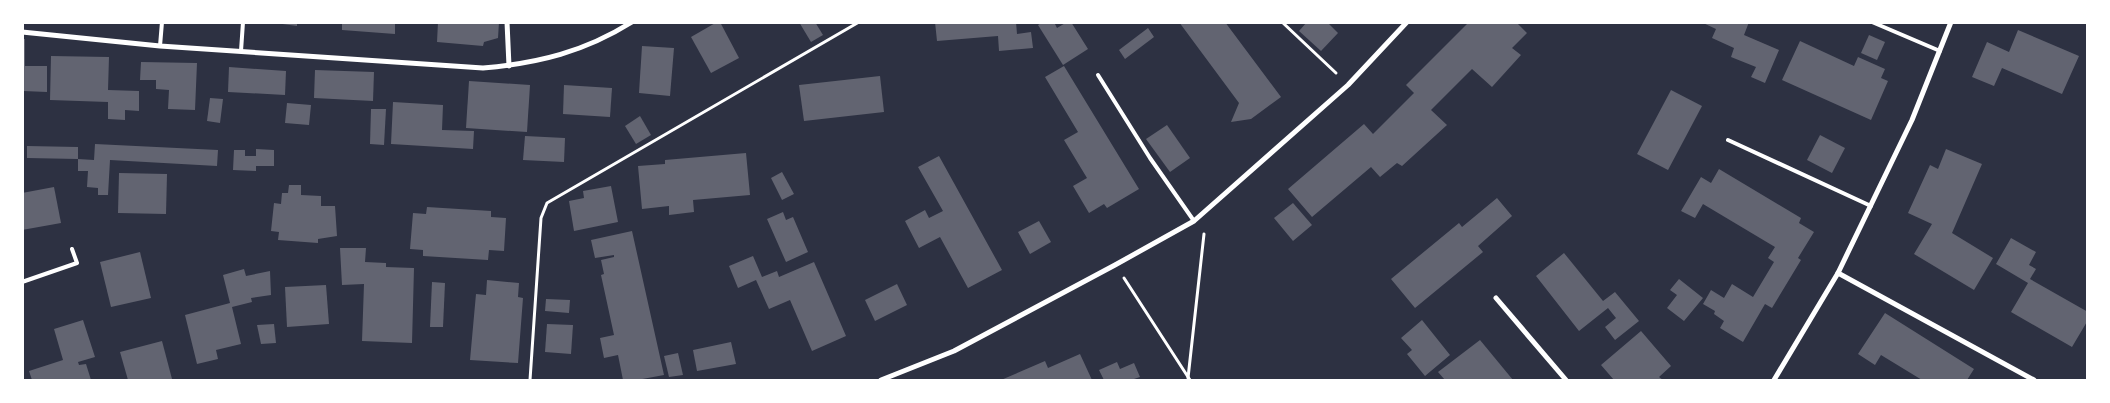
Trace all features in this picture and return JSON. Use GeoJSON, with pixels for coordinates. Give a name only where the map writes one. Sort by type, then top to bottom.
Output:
{"type":"FeatureCollection","features":[{"type":"Feature","properties":{"kind":"street"},"geometry":{"type":"LineString","coordinates":[[507,22],[508,66]]}},
{"type":"Feature","properties":{"kind":"street"},"geometry":{"type":"LineString","coordinates":[[22,32],[160,46],[483,68],[534,62],[583,48],[615,33],[632,22]]}},
{"type":"Feature","properties":{"kind":"street"},"geometry":{"type":"LineString","coordinates":[[881,380],[954,351],[1115,265],[1194,220],[1207,211],[1348,85],[1407,22]]}},
{"type":"Feature","properties":{"kind":"street"},"geometry":{"type":"LineString","coordinates":[[1774,380],[1838,273],[1912,120],[1951,22]]}},
{"type":"Feature","properties":{"kind":"street"},"geometry":{"type":"LineString","coordinates":[[1838,273],[2034,380]]}},
{"type":"Feature","properties":{"kind":"street"},"geometry":{"type":"LineString","coordinates":[[1496,298],[1566,380]]}},
{"type":"Feature","properties":{"kind":"lane"},"geometry":{"type":"LineString","coordinates":[[160,46],[162,22]]}},
{"type":"Feature","properties":{"kind":"lane"},"geometry":{"type":"LineString","coordinates":[[241,52],[243,22]]}},
{"type":"Feature","properties":{"kind":"lane"},"geometry":{"type":"LineString","coordinates":[[1872,22],[1940,50]]}},
{"type":"Feature","properties":{"kind":"lane"},"geometry":{"type":"LineString","coordinates":[[1098,75],[1150,158],[1194,220]]}},
{"type":"Feature","properties":{"kind":"lane"},"geometry":{"type":"LineString","coordinates":[[1728,140],[1871,206]]}},
{"type":"Feature","properties":{"kind":"lane"},"geometry":{"type":"LineString","coordinates":[[22,282],[77,263],[72,249]]}},
{"type":"Feature","properties":{"kind":"path"},"geometry":{"type":"LineString","coordinates":[[530,380],[541,218],[547,203],[859,22]]}},
{"type":"Feature","properties":{"kind":"path"},"geometry":{"type":"LineString","coordinates":[[1282,22],[1348,85]]}},
{"type":"Feature","properties":{"kind":"path"},"geometry":{"type":"LineString","coordinates":[[1189,379],[1207,211]]}},
{"type":"Feature","properties":{"kind":"path"},"geometry":{"type":"LineString","coordinates":[[1115,265],[1189,379]]}},
{"type":"Feature","properties":{"kind":"building"},"geometry":{"type":"Polygon","coordinates":[[[268,22],[297,22],[297,26],[268,22]]]}},
{"type":"Feature","properties":{"kind":"building"},"geometry":{"type":"Polygon","coordinates":[[[342,22],[395,22],[395,34],[342,30],[342,22]]]}},
{"type":"Feature","properties":{"kind":"building"},"geometry":{"type":"Polygon","coordinates":[[[438,22],[499,22],[498,38],[484,42],[483,46],[437,42],[438,22]]]}},
{"type":"Feature","properties":{"kind":"building"},"geometry":{"type":"Polygon","coordinates":[[[720,22],[739,58],[711,73],[691,37],[720,22]]]}},
{"type":"Feature","properties":{"kind":"building"},"geometry":{"type":"Polygon","coordinates":[[[799,22],[815,22],[823,35],[811,42],[799,22]]]}},
{"type":"Feature","properties":{"kind":"building"},"geometry":{"type":"Polygon","coordinates":[[[935,22],[1016,22],[1017,34],[1031,32],[1033,48],[999,51],[998,36],[937,41],[935,22]]]}},
{"type":"Feature","properties":{"kind":"building"},"geometry":{"type":"Polygon","coordinates":[[[1043,22],[1054,22],[1057,28],[1067,22],[1071,22],[1088,49],[1063,65],[1038,25],[1043,22]]]}},
{"type":"Feature","properties":{"kind":"building"},"geometry":{"type":"Polygon","coordinates":[[[1179,22],[1225,22],[1281,97],[1251,119],[1231,122],[1239,103],[1179,22]]]}},
{"type":"Feature","properties":{"kind":"building"},"geometry":{"type":"Polygon","coordinates":[[[1307,22],[1327,22],[1338,33],[1321,51],[1299,31],[1307,22]]]}},
{"type":"Feature","properties":{"kind":"building"},"geometry":{"type":"Polygon","coordinates":[[[1469,22],[1516,22],[1527,33],[1512,48],[1521,55],[1492,87],[1472,69],[1431,110],[1447,125],[1402,166],[1397,163],[1380,177],[1371,167],[1312,217],[1288,189],[1364,124],[1373,134],[1414,93],[1406,85],[1469,22]]]}},
{"type":"Feature","properties":{"kind":"building"},"geometry":{"type":"Polygon","coordinates":[[[1701,22],[1749,22],[1744,35],[1779,50],[1765,83],[1751,77],[1756,67],[1731,57],[1734,48],[1712,38],[1716,29],[1701,22]]]}},
{"type":"Feature","properties":{"kind":"building"},"geometry":{"type":"Polygon","coordinates":[[[1148,28],[1154,37],[1125,59],[1119,50],[1148,28]]]}},
{"type":"Feature","properties":{"kind":"building"},"geometry":{"type":"Polygon","coordinates":[[[2018,30],[2079,56],[2062,94],[2002,68],[1994,86],[1972,77],[1987,42],[2009,52],[2018,30]]]}},
{"type":"Feature","properties":{"kind":"building"},"geometry":{"type":"Polygon","coordinates":[[[1869,35],[1885,42],[1877,60],[1861,53],[1869,35]]]}},
{"type":"Feature","properties":{"kind":"building"},"geometry":{"type":"Polygon","coordinates":[[[22,39],[25,39],[25,66],[47,66],[47,92],[23,91],[22,39]]]}},
{"type":"Feature","properties":{"kind":"building"},"geometry":{"type":"Polygon","coordinates":[[[1800,41],[1854,66],[1858,57],[1885,69],[1881,78],[1888,81],[1871,120],[1782,80],[1800,41]]]}},
{"type":"Feature","properties":{"kind":"building"},"geometry":{"type":"Polygon","coordinates":[[[642,46],[674,48],[670,96],[639,93],[642,46]]]}},
{"type":"Feature","properties":{"kind":"building"},"geometry":{"type":"Polygon","coordinates":[[[51,56],[109,57],[108,90],[139,91],[139,111],[125,110],[125,120],[108,119],[108,102],[50,100],[51,56]]]}},
{"type":"Feature","properties":{"kind":"building"},"geometry":{"type":"Polygon","coordinates":[[[141,62],[197,63],[195,110],[168,109],[169,90],[156,89],[156,80],[140,80],[141,62]]]}},
{"type":"Feature","properties":{"kind":"building"},"geometry":{"type":"Polygon","coordinates":[[[1064,66],[1139,189],[1107,208],[1104,204],[1089,213],[1073,186],[1087,178],[1064,140],[1078,132],[1045,77],[1064,66]]]}},
{"type":"Feature","properties":{"kind":"building"},"geometry":{"type":"Polygon","coordinates":[[[229,67],[286,71],[285,95],[228,92],[229,67]]]}},
{"type":"Feature","properties":{"kind":"building"},"geometry":{"type":"Polygon","coordinates":[[[315,70],[374,72],[373,101],[314,98],[315,70]]]}},
{"type":"Feature","properties":{"kind":"building"},"geometry":{"type":"Polygon","coordinates":[[[880,76],[884,112],[804,121],[799,85],[880,76]]]}},
{"type":"Feature","properties":{"kind":"building"},"geometry":{"type":"Polygon","coordinates":[[[469,81],[530,85],[527,132],[466,128],[469,81]]]}},
{"type":"Feature","properties":{"kind":"building"},"geometry":{"type":"Polygon","coordinates":[[[564,85],[612,88],[610,117],[563,114],[564,85]]]}},
{"type":"Feature","properties":{"kind":"building"},"geometry":{"type":"Polygon","coordinates":[[[1671,90],[1702,106],[1668,170],[1637,154],[1671,90]]]}},
{"type":"Feature","properties":{"kind":"building"},"geometry":{"type":"Polygon","coordinates":[[[210,98],[223,99],[220,123],[207,121],[210,98]]]}},
{"type":"Feature","properties":{"kind":"building"},"geometry":{"type":"Polygon","coordinates":[[[393,102],[443,105],[442,130],[474,131],[473,149],[391,144],[393,102]]]}},
{"type":"Feature","properties":{"kind":"building"},"geometry":{"type":"Polygon","coordinates":[[[287,103],[311,105],[309,125],[285,123],[287,103]]]}},
{"type":"Feature","properties":{"kind":"building"},"geometry":{"type":"Polygon","coordinates":[[[371,109],[386,109],[384,145],[370,144],[371,109]]]}},
{"type":"Feature","properties":{"kind":"building"},"geometry":{"type":"Polygon","coordinates":[[[640,116],[651,135],[636,144],[625,126],[640,116]]]}},
{"type":"Feature","properties":{"kind":"building"},"geometry":{"type":"Polygon","coordinates":[[[1167,125],[1190,158],[1170,172],[1146,139],[1167,125]]]}},
{"type":"Feature","properties":{"kind":"building"},"geometry":{"type":"Polygon","coordinates":[[[1820,135],[1845,148],[1832,173],[1807,160],[1820,135]]]}},
{"type":"Feature","properties":{"kind":"building"},"geometry":{"type":"Polygon","coordinates":[[[525,136],[565,138],[564,162],[523,160],[525,136]]]}},
{"type":"Feature","properties":{"kind":"building"},"geometry":{"type":"Polygon","coordinates":[[[95,144],[218,150],[217,166],[110,160],[108,195],[98,195],[98,188],[87,187],[88,171],[78,171],[78,159],[94,160],[95,144]]]}},
{"type":"Feature","properties":{"kind":"building"},"geometry":{"type":"Polygon","coordinates":[[[27,146],[78,147],[78,159],[27,158],[27,146]]]}},
{"type":"Feature","properties":{"kind":"building"},"geometry":{"type":"Polygon","coordinates":[[[256,149],[274,150],[274,166],[256,166],[256,171],[233,170],[234,150],[245,150],[245,156],[256,156],[256,149]]]}},
{"type":"Feature","properties":{"kind":"building"},"geometry":{"type":"Polygon","coordinates":[[[1946,149],[1982,164],[1952,233],[1993,258],[1974,290],[1914,254],[1932,224],[1908,213],[1930,165],[1938,169],[1946,149]]]}},
{"type":"Feature","properties":{"kind":"building"},"geometry":{"type":"Polygon","coordinates":[[[746,153],[750,195],[693,200],[694,212],[669,215],[669,206],[642,209],[638,166],[665,164],[665,160],[746,153]]]}},
{"type":"Feature","properties":{"kind":"building"},"geometry":{"type":"Polygon","coordinates":[[[939,156],[1002,270],[968,288],[940,237],[919,248],[905,221],[925,210],[929,218],[943,211],[918,167],[939,156]]]}},
{"type":"Feature","properties":{"kind":"building"},"geometry":{"type":"Polygon","coordinates":[[[1719,169],[1801,218],[1799,223],[1814,232],[1798,258],[1801,260],[1772,308],[1765,304],[1743,342],[1720,328],[1724,321],[1714,314],[1715,311],[1703,304],[1711,290],[1724,298],[1732,284],[1753,297],[1774,262],[1768,258],[1775,247],[1703,204],[1695,218],[1681,211],[1701,177],[1711,183],[1719,169]]]}},
{"type":"Feature","properties":{"kind":"building"},"geometry":{"type":"Polygon","coordinates":[[[782,172],[794,194],[782,200],[771,178],[782,172]]]}},
{"type":"Feature","properties":{"kind":"building"},"geometry":{"type":"Polygon","coordinates":[[[119,173],[167,174],[166,214],[118,213],[119,173]]]}},
{"type":"Feature","properties":{"kind":"building"},"geometry":{"type":"Polygon","coordinates":[[[289,185],[301,185],[301,195],[321,196],[321,206],[335,206],[337,236],[318,239],[318,243],[278,240],[279,232],[271,231],[274,203],[281,204],[282,193],[288,193],[289,185]]]}},
{"type":"Feature","properties":{"kind":"building"},"geometry":{"type":"Polygon","coordinates":[[[611,186],[618,222],[574,231],[569,201],[584,198],[583,191],[611,186]]]}},
{"type":"Feature","properties":{"kind":"building"},"geometry":{"type":"Polygon","coordinates":[[[54,187],[61,223],[22,230],[22,193],[54,187]]]}},
{"type":"Feature","properties":{"kind":"building"},"geometry":{"type":"Polygon","coordinates":[[[1497,198],[1512,216],[1478,246],[1483,252],[1415,308],[1391,279],[1459,223],[1462,227],[1497,198]]]}},
{"type":"Feature","properties":{"kind":"building"},"geometry":{"type":"Polygon","coordinates":[[[1293,203],[1312,225],[1293,241],[1274,218],[1293,203]]]}},
{"type":"Feature","properties":{"kind":"building"},"geometry":{"type":"Polygon","coordinates":[[[427,207],[491,211],[491,217],[506,218],[504,251],[489,250],[488,260],[423,256],[423,250],[410,249],[413,213],[426,214],[427,207]]]}},
{"type":"Feature","properties":{"kind":"building"},"geometry":{"type":"Polygon","coordinates":[[[783,212],[786,220],[793,217],[808,252],[786,262],[767,219],[783,212]]]}},
{"type":"Feature","properties":{"kind":"building"},"geometry":{"type":"Polygon","coordinates":[[[1039,221],[1051,242],[1030,254],[1018,232],[1039,221]]]}},
{"type":"Feature","properties":{"kind":"building"},"geometry":{"type":"Polygon","coordinates":[[[632,231],[664,375],[637,380],[623,380],[618,355],[604,358],[600,338],[614,335],[601,275],[604,274],[601,260],[614,257],[614,255],[595,258],[591,240],[632,231]]]}},
{"type":"Feature","properties":{"kind":"building"},"geometry":{"type":"Polygon","coordinates":[[[2011,238],[2036,252],[2029,265],[2036,269],[2030,279],[2088,312],[2088,320],[2072,347],[2011,312],[2028,283],[1996,264],[2011,238]]]}},
{"type":"Feature","properties":{"kind":"building"},"geometry":{"type":"Polygon","coordinates":[[[340,248],[366,248],[365,262],[386,263],[386,267],[414,268],[412,343],[362,341],[364,284],[342,285],[340,248]]]}},
{"type":"Feature","properties":{"kind":"building"},"geometry":{"type":"Polygon","coordinates":[[[140,252],[151,298],[111,307],[100,262],[140,252]]]}},
{"type":"Feature","properties":{"kind":"building"},"geometry":{"type":"Polygon","coordinates":[[[1564,253],[1603,301],[1615,292],[1639,321],[1615,340],[1605,327],[1616,318],[1608,308],[1579,331],[1536,276],[1564,253]]]}},
{"type":"Feature","properties":{"kind":"building"},"geometry":{"type":"Polygon","coordinates":[[[753,256],[762,277],[777,271],[779,277],[814,262],[846,336],[812,351],[790,300],[769,309],[756,280],[738,288],[729,266],[753,256]]]}},
{"type":"Feature","properties":{"kind":"building"},"geometry":{"type":"Polygon","coordinates":[[[244,269],[246,276],[270,271],[271,295],[251,298],[252,302],[232,307],[241,344],[216,350],[218,359],[197,364],[185,315],[230,303],[223,275],[244,269]]]}},
{"type":"Feature","properties":{"kind":"building"},"geometry":{"type":"Polygon","coordinates":[[[1679,279],[1703,298],[1684,321],[1667,308],[1677,295],[1670,290],[1679,279]]]}},
{"type":"Feature","properties":{"kind":"building"},"geometry":{"type":"Polygon","coordinates":[[[487,280],[519,283],[518,297],[523,298],[518,363],[470,360],[476,294],[486,295],[487,280]]]}},
{"type":"Feature","properties":{"kind":"building"},"geometry":{"type":"Polygon","coordinates":[[[432,282],[445,283],[443,327],[430,327],[432,282]]]}},
{"type":"Feature","properties":{"kind":"building"},"geometry":{"type":"Polygon","coordinates":[[[897,284],[907,305],[875,321],[865,300],[897,284]]]}},
{"type":"Feature","properties":{"kind":"building"},"geometry":{"type":"Polygon","coordinates":[[[326,285],[329,324],[287,327],[285,287],[326,285]]]}},
{"type":"Feature","properties":{"kind":"building"},"geometry":{"type":"Polygon","coordinates":[[[546,299],[570,300],[569,313],[545,311],[546,299]]]}},
{"type":"Feature","properties":{"kind":"building"},"geometry":{"type":"Polygon","coordinates":[[[1885,313],[1974,369],[1967,380],[1922,380],[1881,355],[1875,365],[1858,354],[1885,313]]]}},
{"type":"Feature","properties":{"kind":"building"},"geometry":{"type":"Polygon","coordinates":[[[83,320],[95,357],[78,362],[79,365],[86,364],[91,380],[32,380],[29,371],[63,360],[54,329],[83,320]]]}},
{"type":"Feature","properties":{"kind":"building"},"geometry":{"type":"Polygon","coordinates":[[[1422,320],[1450,355],[1425,376],[1407,354],[1412,350],[1401,338],[1422,320]]]}},
{"type":"Feature","properties":{"kind":"building"},"geometry":{"type":"Polygon","coordinates":[[[274,324],[276,343],[261,344],[257,325],[274,324]]]}},
{"type":"Feature","properties":{"kind":"building"},"geometry":{"type":"Polygon","coordinates":[[[547,324],[573,325],[571,354],[545,352],[547,324]]]}},
{"type":"Feature","properties":{"kind":"building"},"geometry":{"type":"Polygon","coordinates":[[[1641,331],[1671,366],[1659,377],[1663,380],[1614,380],[1601,365],[1641,331]]]}},
{"type":"Feature","properties":{"kind":"building"},"geometry":{"type":"Polygon","coordinates":[[[1480,340],[1513,380],[1445,380],[1438,372],[1480,340]]]}},
{"type":"Feature","properties":{"kind":"building"},"geometry":{"type":"Polygon","coordinates":[[[162,341],[172,379],[128,380],[120,352],[162,341]]]}},
{"type":"Feature","properties":{"kind":"building"},"geometry":{"type":"Polygon","coordinates":[[[731,342],[736,364],[697,371],[693,350],[731,342]]]}},
{"type":"Feature","properties":{"kind":"building"},"geometry":{"type":"Polygon","coordinates":[[[678,353],[683,375],[669,377],[664,356],[678,353]]]}},
{"type":"Feature","properties":{"kind":"building"},"geometry":{"type":"Polygon","coordinates":[[[1080,354],[1092,380],[1001,380],[1045,361],[1048,368],[1080,354]]]}},
{"type":"Feature","properties":{"kind":"building"},"geometry":{"type":"Polygon","coordinates":[[[1117,362],[1120,369],[1134,363],[1140,377],[1131,380],[1104,380],[1099,370],[1117,362]]]}}]}
